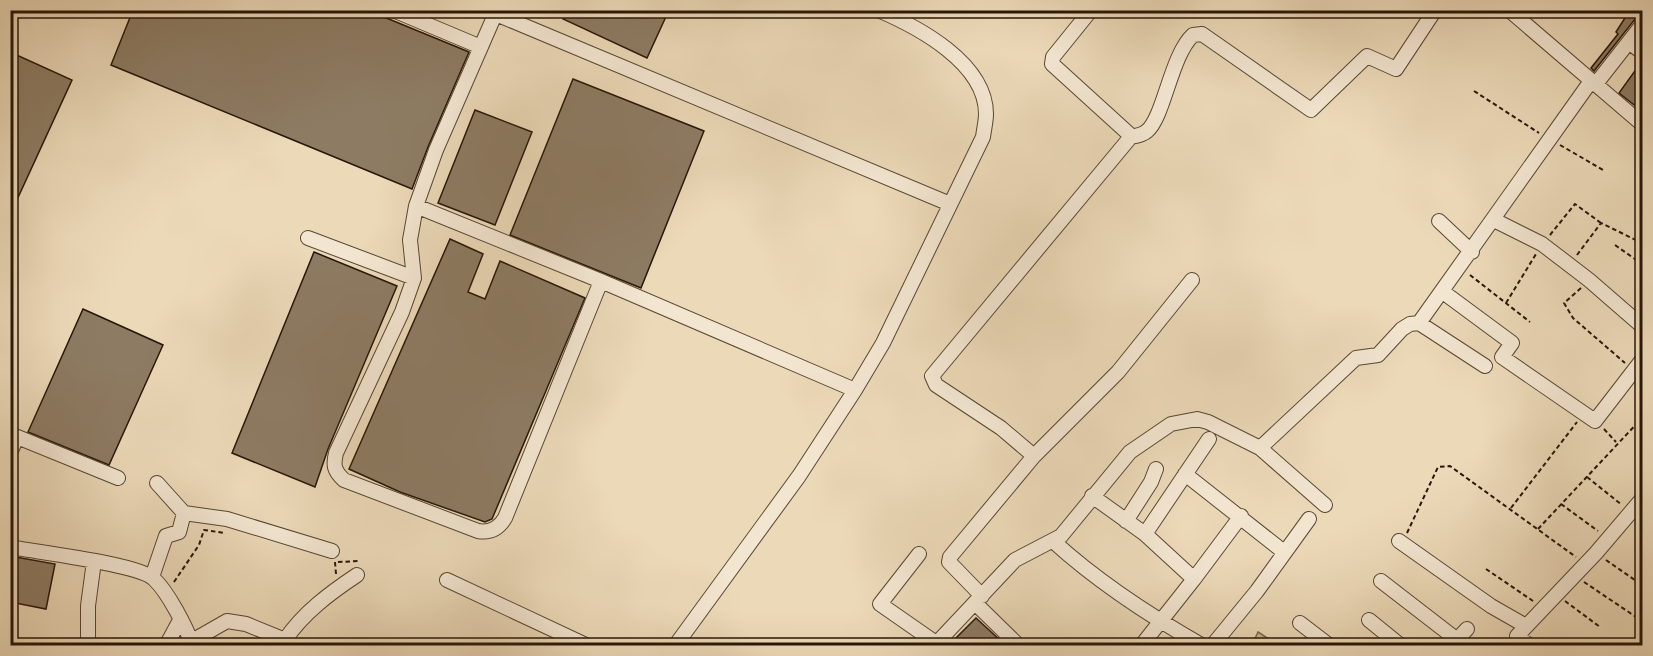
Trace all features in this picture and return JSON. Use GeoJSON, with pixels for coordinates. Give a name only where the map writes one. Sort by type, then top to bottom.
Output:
{"type":"FeatureCollection","features":[{"type":"Feature","properties":{"kind":"street"},"geometry":{"type":"LineString","coordinates":[[393,10],[481,47]]}},
{"type":"Feature","properties":{"kind":"street"},"geometry":{"type":"LineString","coordinates":[[675,645],[799,476],[883,344],[983,137],[986,112],[980,87],[948,50],[922,30],[878,10]]}},
{"type":"Feature","properties":{"kind":"street"},"geometry":{"type":"LineString","coordinates":[[1091,10],[1053,57],[1052,64],[1130,137]]}},
{"type":"Feature","properties":{"kind":"street"},"geometry":{"type":"LineString","coordinates":[[1034,456],[1001,428],[936,385],[932,376],[1130,137],[1144,134],[1154,124],[1174,69],[1193,35],[1202,34],[1311,110],[1367,56],[1396,69],[1436,10]]}},
{"type":"Feature","properties":{"kind":"street"},"geometry":{"type":"LineString","coordinates":[[1509,10],[1642,124]]}},
{"type":"Feature","properties":{"kind":"street"},"geometry":{"type":"LineString","coordinates":[[601,281],[505,518],[498,526],[486,532],[344,480],[334,469],[336,453],[402,312],[414,278],[410,240],[416,206],[436,150],[497,12],[950,204]]}},
{"type":"Feature","properties":{"kind":"street"},"geometry":{"type":"LineString","coordinates":[[1419,323],[1461,268],[1550,140],[1593,83],[1630,43],[1642,26]]}},
{"type":"Feature","properties":{"kind":"street"},"geometry":{"type":"LineString","coordinates":[[1630,43],[1642,52]]}},
{"type":"Feature","properties":{"kind":"street"},"geometry":{"type":"LineString","coordinates":[[416,206],[601,281],[855,390]]}},
{"type":"Feature","properties":{"kind":"street"},"geometry":{"type":"LineString","coordinates":[[1494,220],[1542,244],[1589,280],[1642,326]]}},
{"type":"Feature","properties":{"kind":"street"},"geometry":{"type":"LineString","coordinates":[[1438,221],[1472,252]]}},
{"type":"Feature","properties":{"kind":"street"},"geometry":{"type":"LineString","coordinates":[[308,238],[414,278]]}},
{"type":"Feature","properties":{"kind":"street"},"geometry":{"type":"LineString","coordinates":[[1013,644],[949,562],[950,557],[1034,456],[1118,372],[1192,280]]}},
{"type":"Feature","properties":{"kind":"street"},"geometry":{"type":"LineString","coordinates":[[1443,292],[1512,343],[1502,357],[1590,417],[1638,366]]}},
{"type":"Feature","properties":{"kind":"street"},"geometry":{"type":"LineString","coordinates":[[1260,448],[1356,358],[1378,355],[1402,329],[1410,324],[1419,323],[1485,366]]}},
{"type":"Feature","properties":{"kind":"street"},"geometry":{"type":"LineString","coordinates":[[919,554],[880,604],[935,644],[1016,560],[1053,541],[1069,528],[1092,496],[1130,452],[1158,431],[1182,420],[1197,419],[1208,422],[1260,448],[1325,505]]}},
{"type":"Feature","properties":{"kind":"street"},"geometry":{"type":"LineString","coordinates":[[10,453],[14,436],[118,478]]}},
{"type":"Feature","properties":{"kind":"street"},"geometry":{"type":"LineString","coordinates":[[1145,534],[1209,439]]}},
{"type":"Feature","properties":{"kind":"street"},"geometry":{"type":"LineString","coordinates":[[1126,521],[1151,482],[1156,469]]}},
{"type":"Feature","properties":{"kind":"street"},"geometry":{"type":"LineString","coordinates":[[1185,474],[1284,552]]}},
{"type":"Feature","properties":{"kind":"street"},"geometry":{"type":"LineString","coordinates":[[157,483],[184,513],[227,519],[333,556]]}},
{"type":"Feature","properties":{"kind":"street"},"geometry":{"type":"LineString","coordinates":[[1092,496],[1145,534],[1194,579]]}},
{"type":"Feature","properties":{"kind":"street"},"geometry":{"type":"LineString","coordinates":[[1530,645],[1517,636],[1596,553],[1642,499]]}},
{"type":"Feature","properties":{"kind":"street"},"geometry":{"type":"LineString","coordinates":[[152,577],[166,536],[179,532],[184,513]]}},
{"type":"Feature","properties":{"kind":"street"},"geometry":{"type":"LineString","coordinates":[[1141,645],[1241,516]]}},
{"type":"Feature","properties":{"kind":"street"},"geometry":{"type":"LineString","coordinates":[[1212,645],[1309,519]]}},
{"type":"Feature","properties":{"kind":"street"},"geometry":{"type":"LineString","coordinates":[[1053,541],[1074,560],[1159,621],[1203,645]]}},
{"type":"Feature","properties":{"kind":"street"},"geometry":{"type":"LineString","coordinates":[[1400,541],[1491,606],[1526,626]]}},
{"type":"Feature","properties":{"kind":"street"},"geometry":{"type":"LineString","coordinates":[[10,547],[94,561],[152,577],[166,595],[193,643],[228,621],[246,624],[285,640],[322,600],[357,575]]}},
{"type":"Feature","properties":{"kind":"street"},"geometry":{"type":"LineString","coordinates":[[88,645],[88,606],[94,561]]}},
{"type":"Feature","properties":{"kind":"street"},"geometry":{"type":"LineString","coordinates":[[447,580],[588,645]]}},
{"type":"Feature","properties":{"kind":"street"},"geometry":{"type":"LineString","coordinates":[[1381,580],[1454,642],[1467,628]]}},
{"type":"Feature","properties":{"kind":"street"},"geometry":{"type":"LineString","coordinates":[[166,645],[180,620]]}},
{"type":"Feature","properties":{"kind":"street"},"geometry":{"type":"LineString","coordinates":[[1369,620],[1401,645]]}},
{"type":"Feature","properties":{"kind":"street"},"geometry":{"type":"LineString","coordinates":[[1300,623],[1330,645]]}},
{"type":"Feature","properties":{"kind":"street"},"geometry":{"type":"LineString","coordinates":[[1639,645],[1642,641]]}},
{"type":"Feature","properties":{"kind":"path"},"geometry":{"type":"LineString","coordinates":[[1474,91],[1511,117],[1605,171]]}},
{"type":"Feature","properties":{"kind":"path"},"geometry":{"type":"LineString","coordinates":[[1575,204],[1601,223],[1642,243]]}},
{"type":"Feature","properties":{"kind":"path"},"geometry":{"type":"LineString","coordinates":[[1570,265],[1601,223]]}},
{"type":"Feature","properties":{"kind":"path"},"geometry":{"type":"LineString","coordinates":[[1616,245],[1642,264]]}},
{"type":"Feature","properties":{"kind":"path"},"geometry":{"type":"LineString","coordinates":[[1461,268],[1530,322]]}},
{"type":"Feature","properties":{"kind":"path"},"geometry":{"type":"LineString","coordinates":[[1589,280],[1564,303],[1573,318],[1638,366]]}},
{"type":"Feature","properties":{"kind":"path"},"geometry":{"type":"LineString","coordinates":[[1511,509],[1590,417],[1617,443]]}},
{"type":"Feature","properties":{"kind":"path"},"geometry":{"type":"LineString","coordinates":[[1538,529],[1642,418]]}},
{"type":"Feature","properties":{"kind":"path"},"geometry":{"type":"LineString","coordinates":[[1400,541],[1410,530],[1438,467],[1443,465],[1450,466],[1585,563]]}},
{"type":"Feature","properties":{"kind":"path"},"geometry":{"type":"LineString","coordinates":[[1587,477],[1631,512]]}},
{"type":"Feature","properties":{"kind":"path"},"geometry":{"type":"LineString","coordinates":[[1561,504],[1608,538]]}},
{"type":"Feature","properties":{"kind":"path"},"geometry":{"type":"LineString","coordinates":[[166,595],[199,544],[204,530],[231,534]]}},
{"type":"Feature","properties":{"kind":"path"},"geometry":{"type":"LineString","coordinates":[[1596,553],[1642,585]]}},
{"type":"Feature","properties":{"kind":"path"},"geometry":{"type":"LineString","coordinates":[[333,556],[360,561]]}},
{"type":"Feature","properties":{"kind":"path"},"geometry":{"type":"LineString","coordinates":[[1486,569],[1543,608]]}},
{"type":"Feature","properties":{"kind":"path"},"geometry":{"type":"LineString","coordinates":[[1574,575],[1642,621]]}},
{"type":"Feature","properties":{"kind":"path"},"geometry":{"type":"LineString","coordinates":[[1556,594],[1600,627]]}},
{"type":"Feature","properties":{"kind":"shaded area"},"geometry":{"type":"Polygon","coordinates":[[[1258,632],[1278,645],[1252,645],[1258,632]]]}},
{"type":"Feature","properties":{"kind":"building"},"geometry":{"type":"Polygon","coordinates":[[[133,10],[367,10],[469,52],[412,189],[111,65],[133,10]]]}},
{"type":"Feature","properties":{"kind":"building"},"geometry":{"type":"Polygon","coordinates":[[[567,10],[669,10],[647,58],[563,19],[567,10]]]}},
{"type":"Feature","properties":{"kind":"building"},"geometry":{"type":"Polygon","coordinates":[[[1630,10],[1642,10],[1642,16],[1635,19],[1594,71],[1591,68],[1618,34],[1616,32],[1630,10]]]}},
{"type":"Feature","properties":{"kind":"building"},"geometry":{"type":"Polygon","coordinates":[[[10,52],[72,80],[10,215],[10,52]]]}},
{"type":"Feature","properties":{"kind":"building"},"geometry":{"type":"Polygon","coordinates":[[[1642,61],[1642,102],[1638,108],[1619,93],[1642,61]]]}},
{"type":"Feature","properties":{"kind":"building"},"geometry":{"type":"Polygon","coordinates":[[[573,79],[704,131],[641,288],[510,235],[573,79]]]}},
{"type":"Feature","properties":{"kind":"building"},"geometry":{"type":"Polygon","coordinates":[[[475,110],[532,132],[495,225],[438,203],[475,110]]]}},
{"type":"Feature","properties":{"kind":"building"},"geometry":{"type":"Polygon","coordinates":[[[450,239],[483,254],[468,292],[485,299],[500,261],[585,298],[492,519],[485,522],[400,492],[349,469],[450,239]]]}},
{"type":"Feature","properties":{"kind":"building"},"geometry":{"type":"Polygon","coordinates":[[[314,252],[397,286],[328,449],[315,487],[232,453],[314,252]]]}},
{"type":"Feature","properties":{"kind":"building"},"geometry":{"type":"Polygon","coordinates":[[[83,309],[163,345],[109,465],[28,432],[83,309]]]}},
{"type":"Feature","properties":{"kind":"building"},"geometry":{"type":"Polygon","coordinates":[[[10,556],[55,564],[46,609],[10,602],[10,556]]]}},
{"type":"Feature","properties":{"kind":"building"},"geometry":{"type":"Polygon","coordinates":[[[976,618],[1002,642],[999,645],[949,645],[976,618]]]}}]}
